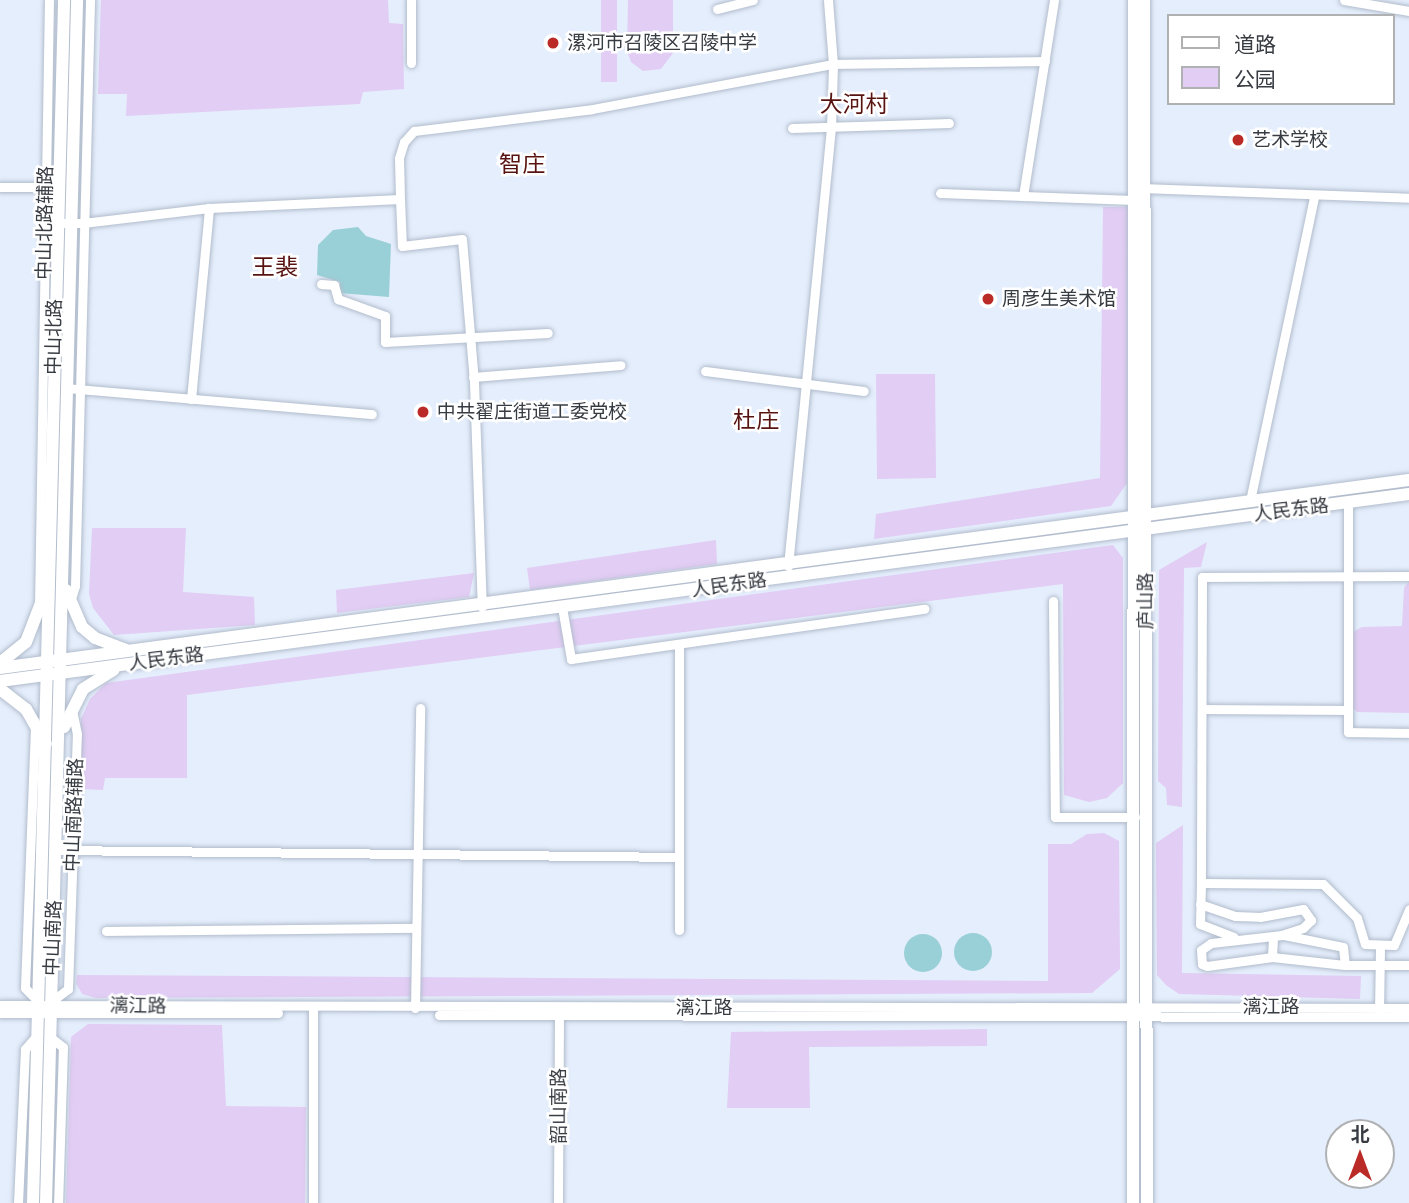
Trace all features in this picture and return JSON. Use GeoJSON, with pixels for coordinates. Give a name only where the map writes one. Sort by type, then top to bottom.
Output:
{"type":"FeatureCollection","features":[{"type":"Feature","properties":{"kind":"main road","name":"中山北路"},"geometry":{"type":"LineString","coordinates":[[62,666],[56,572],[51,223],[64,0]]}},
{"type":"Feature","properties":{"kind":"main road","name":"中山北路"},"geometry":{"type":"LineString","coordinates":[[48,668],[73,389],[77,223],[77,0]]}},
{"type":"Feature","properties":{"kind":"main road","name":"庐山路"},"geometry":{"type":"LineString","coordinates":[[1134,0],[1140,515],[1141,1011],[1147,1203]]}},
{"type":"Feature","properties":{"kind":"main road","name":"庐山路"},"geometry":{"type":"LineString","coordinates":[[1137,192],[1144,0]]}},
{"type":"Feature","properties":{"kind":"main road","name":"人民东路"},"geometry":{"type":"LineString","coordinates":[[48,668],[482,603],[1409,480]]}},
{"type":"Feature","properties":{"kind":"main road","name":"人民东路"},"geometry":{"type":"LineString","coordinates":[[129,657],[482,618],[1409,494]]}},
{"type":"Feature","properties":{"kind":"main road"},"geometry":{"type":"LineString","coordinates":[[0,690],[14,696],[52,744],[72,705],[96,678],[129,657],[95,638],[69,604],[56,572]]}},
{"type":"Feature","properties":{"kind":"main road"},"geometry":{"type":"LineString","coordinates":[[0,665],[26,642],[56,572]]}},
{"type":"Feature","properties":{"kind":"main road"},"geometry":{"type":"LineString","coordinates":[[0,665],[48,668]]}},
{"type":"Feature","properties":{"kind":"main road","name":"中山南路"},"geometry":{"type":"LineString","coordinates":[[46,1203],[50,1037],[44,1006],[43,850],[62,666]]}},
{"type":"Feature","properties":{"kind":"main road"},"geometry":{"type":"LineString","coordinates":[[0,681],[48,668]]}},
{"type":"Feature","properties":{"kind":"main road","name":"中山南路"},"geometry":{"type":"LineString","coordinates":[[48,668],[52,744]]}},
{"type":"Feature","properties":{"kind":"main road","name":"中山南路"},"geometry":{"type":"LineString","coordinates":[[33,1203],[37,1035],[44,1006]]}},
{"type":"Feature","properties":{"kind":"main road","name":"庐山路"},"geometry":{"type":"LineString","coordinates":[[1133,1203],[1141,1011]]}},
{"type":"Feature","properties":{"kind":"street","name":"中山北路辅路"},"geometry":{"type":"LineString","coordinates":[[49,0],[52,187]]}},
{"type":"Feature","properties":{"kind":"street","name":"中山北路辅路"},"geometry":{"type":"LineString","coordinates":[[77,223],[90,0]]}},
{"type":"Feature","properties":{"kind":"street"},"geometry":{"type":"LineString","coordinates":[[411,0],[411,62]]}},
{"type":"Feature","properties":{"kind":"street"},"geometry":{"type":"LineString","coordinates":[[717,9],[752,0]]}},
{"type":"Feature","properties":{"kind":"street"},"geometry":{"type":"LineString","coordinates":[[788,577],[787,562],[831,128],[833,64],[828,0]]}},
{"type":"Feature","properties":{"kind":"street"},"geometry":{"type":"LineString","coordinates":[[1023,196],[1054,0]]}},
{"type":"Feature","properties":{"kind":"street"},"geometry":{"type":"LineString","coordinates":[[1344,0],[1409,11]]}},
{"type":"Feature","properties":{"kind":"street"},"geometry":{"type":"LineString","coordinates":[[482,618],[473,377],[462,239],[402,246],[400,158],[404,142],[414,131],[592,109],[833,64],[1045,61]]}},
{"type":"Feature","properties":{"kind":"street"},"geometry":{"type":"LineString","coordinates":[[792,128],[949,123]]}},
{"type":"Feature","properties":{"kind":"street"},"geometry":{"type":"LineString","coordinates":[[0,187],[52,187]]}},
{"type":"Feature","properties":{"kind":"street"},"geometry":{"type":"LineString","coordinates":[[940,193],[1023,196],[1137,192],[1409,198]]}},
{"type":"Feature","properties":{"kind":"street"},"geometry":{"type":"LineString","coordinates":[[1250,502],[1314,196]]}},
{"type":"Feature","properties":{"kind":"street"},"geometry":{"type":"LineString","coordinates":[[51,223],[77,223],[209,208],[400,199]]}},
{"type":"Feature","properties":{"kind":"street"},"geometry":{"type":"LineString","coordinates":[[191,399],[209,208]]}},
{"type":"Feature","properties":{"kind":"street","name":"中山北路辅路"},"geometry":{"type":"LineString","coordinates":[[40,613],[36,593],[51,223]]}},
{"type":"Feature","properties":{"kind":"street"},"geometry":{"type":"LineString","coordinates":[[321,284],[334,285],[338,299],[385,316],[385,342],[548,333]]}},
{"type":"Feature","properties":{"kind":"street"},"geometry":{"type":"LineString","coordinates":[[473,377],[621,365]]}},
{"type":"Feature","properties":{"kind":"street"},"geometry":{"type":"LineString","coordinates":[[705,371],[864,391]]}},
{"type":"Feature","properties":{"kind":"street"},"geometry":{"type":"LineString","coordinates":[[69,604],[75,586],[73,389],[372,414]]}},
{"type":"Feature","properties":{"kind":"street"},"geometry":{"type":"LineString","coordinates":[[1348,502],[1348,732],[1409,733]]}},
{"type":"Feature","properties":{"kind":"street"},"geometry":{"type":"LineString","coordinates":[[1345,965],[1343,947],[1303,933],[1239,939],[1218,937],[1200,924],[1202,577],[1409,576]]}},
{"type":"Feature","properties":{"kind":"street"},"geometry":{"type":"LineString","coordinates":[[1053,601],[1055,817],[1141,817]]}},
{"type":"Feature","properties":{"kind":"street"},"geometry":{"type":"LineString","coordinates":[[562,607],[571,659],[924,609]]}},
{"type":"Feature","properties":{"kind":"street"},"geometry":{"type":"LineString","coordinates":[[679,644],[679,930]]}},
{"type":"Feature","properties":{"kind":"street","name":"中山南路辅路"},"geometry":{"type":"LineString","coordinates":[[44,1006],[68,989],[77,734],[72,705]]}},
{"type":"Feature","properties":{"kind":"street"},"geometry":{"type":"LineString","coordinates":[[415,1008],[420,708]]}},
{"type":"Feature","properties":{"kind":"street"},"geometry":{"type":"LineString","coordinates":[[1202,709],[1348,710]]}},
{"type":"Feature","properties":{"kind":"street"},"geometry":{"type":"LineString","coordinates":[[36,725],[43,850],[679,857]]}},
{"type":"Feature","properties":{"kind":"street"},"geometry":{"type":"LineString","coordinates":[[1200,883],[1323,884],[1357,918],[1365,944],[1380,946],[1394,945],[1409,909]]}},
{"type":"Feature","properties":{"kind":"street"},"geometry":{"type":"LineString","coordinates":[[1200,904],[1235,916],[1260,917],[1303,909],[1311,920],[1303,933]]}},
{"type":"Feature","properties":{"kind":"street"},"geometry":{"type":"LineString","coordinates":[[106,931],[416,928]]}},
{"type":"Feature","properties":{"kind":"street"},"geometry":{"type":"LineString","coordinates":[[1272,957],[1277,935]]}},
{"type":"Feature","properties":{"kind":"street"},"geometry":{"type":"LineString","coordinates":[[1218,937],[1201,950],[1202,964],[1272,957],[1345,965],[1409,965]]}},
{"type":"Feature","properties":{"kind":"street"},"geometry":{"type":"LineString","coordinates":[[1379,1012],[1380,946]]}},
{"type":"Feature","properties":{"kind":"street","name":"漓江路"},"geometry":{"type":"LineString","coordinates":[[0,1005],[559,1012],[1379,1012],[1409,1008]]}},
{"type":"Feature","properties":{"kind":"street","name":"漓江路"},"geometry":{"type":"LineString","coordinates":[[0,1013],[44,1006]]}},
{"type":"Feature","properties":{"kind":"street","name":"漓江路"},"geometry":{"type":"LineString","coordinates":[[313,1011],[415,1008],[559,1012]]}},
{"type":"Feature","properties":{"kind":"street"},"geometry":{"type":"LineString","coordinates":[[313,1011],[313,1203]]}},
{"type":"Feature","properties":{"kind":"street","name":"韶山南路"},"geometry":{"type":"LineString","coordinates":[[558,1203],[559,1012]]}},
{"type":"Feature","properties":{"kind":"street","name":"漓江路"},"geometry":{"type":"LineString","coordinates":[[1379,1012],[1409,1017]]}},
{"type":"Feature","properties":{"kind":"street"},"geometry":{"type":"LineString","coordinates":[[18,1203],[25,1049],[37,1035]]}},
{"type":"Feature","properties":{"kind":"street"},"geometry":{"type":"LineString","coordinates":[[50,1037],[63,1047],[58,1203]]}},
{"type":"Feature","properties":{"kind":"green space"},"geometry":{"type":"Polygon","coordinates":[[[101,0],[388,0],[389,23],[403,24],[404,89],[363,92],[360,104],[126,116],[127,94],[98,94],[101,0]]]}},
{"type":"Feature","properties":{"kind":"green space"},"geometry":{"type":"Polygon","coordinates":[[[601,0],[617,0],[617,82],[601,82],[601,0]]]}},
{"type":"Feature","properties":{"kind":"green space"},"geometry":{"type":"Polygon","coordinates":[[[628,0],[673,0],[673,53],[661,69],[643,71],[631,62],[627,51],[628,0]]]}},
{"type":"Feature","properties":{"kind":"green space"},"geometry":{"type":"Polygon","coordinates":[[[1103,207],[1128,207],[1127,483],[1111,506],[874,539],[876,514],[1100,478],[1103,207]]]}},
{"type":"Feature","properties":{"kind":"green space"},"geometry":{"type":"Polygon","coordinates":[[[876,374],[935,374],[936,478],[877,479],[876,374]]]}},
{"type":"Feature","properties":{"kind":"green space"},"geometry":{"type":"Polygon","coordinates":[[[92,528],[186,528],[183,592],[254,597],[255,625],[114,635],[93,608],[89,594],[92,528]]]}},
{"type":"Feature","properties":{"kind":"green space"},"geometry":{"type":"Polygon","coordinates":[[[716,540],[717,564],[530,590],[527,568],[716,540]]]}},
{"type":"Feature","properties":{"kind":"green space"},"geometry":{"type":"Polygon","coordinates":[[[1207,542],[1201,567],[1184,568],[1182,807],[1167,805],[1166,788],[1158,781],[1159,570],[1207,542]]]}},
{"type":"Feature","properties":{"kind":"green space"},"geometry":{"type":"Polygon","coordinates":[[[1113,545],[1123,558],[1123,783],[1107,798],[1089,802],[1064,795],[1063,584],[187,695],[187,778],[105,778],[103,790],[80,789],[81,719],[90,699],[106,683],[1113,545]]]}},
{"type":"Feature","properties":{"kind":"green space"},"geometry":{"type":"Polygon","coordinates":[[[474,573],[469,597],[337,613],[336,590],[474,573]]]}},
{"type":"Feature","properties":{"kind":"green space"},"geometry":{"type":"Polygon","coordinates":[[[1409,581],[1409,713],[1357,712],[1353,708],[1353,632],[1362,627],[1402,626],[1404,588],[1409,581]]]}},
{"type":"Feature","properties":{"kind":"green space"},"geometry":{"type":"Polygon","coordinates":[[[1183,825],[1182,973],[1361,976],[1360,999],[1179,994],[1166,985],[1157,975],[1156,843],[1183,825]]]}},
{"type":"Feature","properties":{"kind":"green space"},"geometry":{"type":"Polygon","coordinates":[[[1104,833],[1119,841],[1120,969],[1092,993],[96,998],[82,994],[76,983],[77,975],[1048,981],[1048,844],[1071,844],[1087,834],[1104,833]]]}},
{"type":"Feature","properties":{"kind":"green space"},"geometry":{"type":"Polygon","coordinates":[[[88,1024],[222,1025],[226,1106],[306,1107],[305,1203],[66,1203],[71,1037],[88,1024]]]}},
{"type":"Feature","properties":{"kind":"green space"},"geometry":{"type":"Polygon","coordinates":[[[987,1029],[987,1046],[809,1047],[810,1108],[727,1108],[731,1032],[987,1029]]]}},
{"type":"Feature","properties":{"kind":"water"},"geometry":{"type":"Polygon","coordinates":[[[358,227],[366,236],[391,244],[389,297],[339,293],[340,282],[317,275],[318,245],[333,230],[358,227]]]}},
{"type":"Feature","properties":{"kind":"water"},"geometry":{"type":"Polygon","coordinates":[[[973,933],[986,939],[992,952],[986,965],[973,971],[960,965],[954,952],[960,939],[973,933]]]}},
{"type":"Feature","properties":{"kind":"water"},"geometry":{"type":"Polygon","coordinates":[[[923,934],[937,939],[942,953],[937,967],[923,972],[909,967],[904,953],[909,939],[923,934]]]}},
{"type":"Feature","properties":{"kind":"place","name":"漯河市召陵区召陵中学"},"geometry":{"type":"Point","coordinates":[553,43]}},
{"type":"Feature","properties":{"kind":"place","name":"艺术学校"},"geometry":{"type":"Point","coordinates":[1238,140]}},
{"type":"Feature","properties":{"kind":"place","name":"周彦生美术馆"},"geometry":{"type":"Point","coordinates":[988,299]}},
{"type":"Feature","properties":{"kind":"place","name":"中共翟庄街道工委党校"},"geometry":{"type":"Point","coordinates":[423,412]}},
{"type":"Feature","properties":{"kind":"district","name":"大河村"},"geometry":{"type":"Point","coordinates":[854,104]}},
{"type":"Feature","properties":{"kind":"district","name":"智庄"},"geometry":{"type":"Point","coordinates":[522,164]}},
{"type":"Feature","properties":{"kind":"district","name":"王裴"},"geometry":{"type":"Point","coordinates":[275,267]}},
{"type":"Feature","properties":{"kind":"district","name":"杜庄"},"geometry":{"type":"Point","coordinates":[756,420]}}]}
